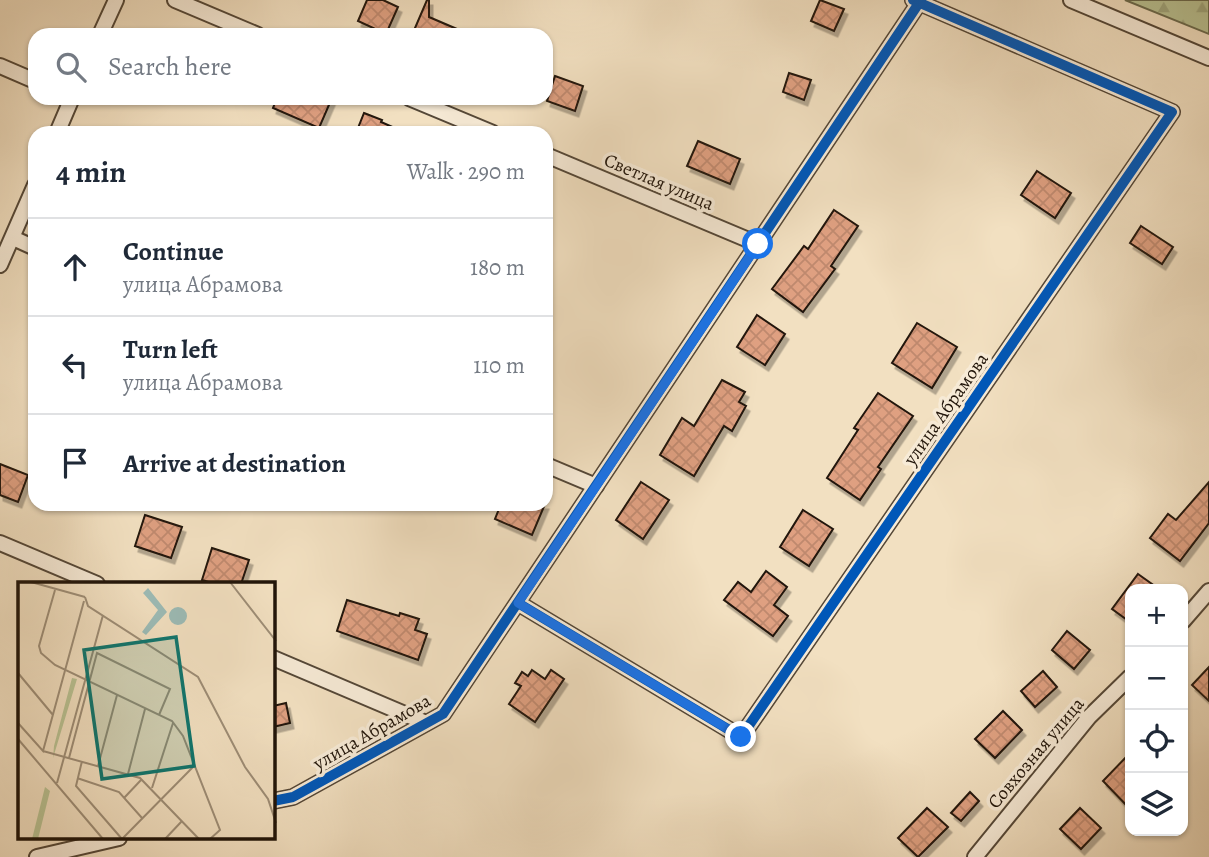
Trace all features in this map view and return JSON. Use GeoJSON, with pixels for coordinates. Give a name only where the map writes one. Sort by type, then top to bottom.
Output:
{"type":"FeatureCollection","features":[{"type":"Feature","properties":{"kind":"street"},"geometry":{"type":"LineString","coordinates":[[103,28],[116,0]]}},
{"type":"Feature","properties":{"kind":"street"},"geometry":{"type":"LineString","coordinates":[[175,0],[241,28]]}},
{"type":"Feature","properties":{"kind":"street"},"geometry":{"type":"LineString","coordinates":[[1071,0],[1209,58]]}},
{"type":"Feature","properties":{"kind":"street","name":"улица Абрамова"},"geometry":{"type":"LineString","coordinates":[[275,802],[293,797],[443,714],[918,1],[1172,112],[741,737],[518,603]]}},
{"type":"Feature","properties":{"kind":"street"},"geometry":{"type":"LineString","coordinates":[[0,66],[28,78]]}},
{"type":"Feature","properties":{"kind":"street"},"geometry":{"type":"LineString","coordinates":[[60,126],[69,105]]}},
{"type":"Feature","properties":{"kind":"street"},"geometry":{"type":"LineString","coordinates":[[426,105],[476,126]]}},
{"type":"Feature","properties":{"kind":"street","name":"Светлая улица"},"geometry":{"type":"LineString","coordinates":[[553,158],[758,244]]}},
{"type":"Feature","properties":{"kind":"street"},"geometry":{"type":"LineString","coordinates":[[0,265],[28,203]]}},
{"type":"Feature","properties":{"kind":"street"},"geometry":{"type":"LineString","coordinates":[[13,238],[28,245]]}},
{"type":"Feature","properties":{"kind":"street"},"geometry":{"type":"LineString","coordinates":[[553,468],[596,486]]}},
{"type":"Feature","properties":{"kind":"street"},"geometry":{"type":"LineString","coordinates":[[0,543],[92,582]]}},
{"type":"Feature","properties":{"kind":"street"},"geometry":{"type":"LineString","coordinates":[[1188,615],[1209,591]]}},
{"type":"Feature","properties":{"kind":"street"},"geometry":{"type":"LineString","coordinates":[[275,659],[426,723]]}},
{"type":"Feature","properties":{"kind":"street","name":"Совхозная улица"},"geometry":{"type":"LineString","coordinates":[[975,857],[1089,717],[1125,682]]}},
{"type":"Feature","properties":{"kind":"street"},"geometry":{"type":"LineString","coordinates":[[37,857],[110,840]]}},
{"type":"Feature","properties":{"kind":"green space"},"geometry":{"type":"Polygon","coordinates":[[[1125,0],[1209,0],[1209,34],[1125,0]]]}},
{"type":"Feature","properties":{"kind":"building"},"geometry":{"type":"Polygon","coordinates":[[[367,0],[383,0],[398,7],[389,28],[373,28],[358,21],[367,0]]]}},
{"type":"Feature","properties":{"kind":"building"},"geometry":{"type":"Polygon","coordinates":[[[429,0],[429,17],[455,28],[415,28],[429,0]]]}},
{"type":"Feature","properties":{"kind":"building"},"geometry":{"type":"Polygon","coordinates":[[[820,0],[844,9],[834,31],[811,21],[820,0]]]}},
{"type":"Feature","properties":{"kind":"building"},"geometry":{"type":"Polygon","coordinates":[[[789,73],[811,80],[804,100],[783,92],[789,73]]]}},
{"type":"Feature","properties":{"kind":"building"},"geometry":{"type":"Polygon","coordinates":[[[555,76],[583,86],[575,111],[553,103],[555,76]]]}},
{"type":"Feature","properties":{"kind":"building"},"geometry":{"type":"Polygon","coordinates":[[[274,105],[329,105],[320,126],[273,108],[274,105]]]}},
{"type":"Feature","properties":{"kind":"building"},"geometry":{"type":"Polygon","coordinates":[[[364,113],[390,126],[359,126],[364,113]]]}},
{"type":"Feature","properties":{"kind":"building"},"geometry":{"type":"Polygon","coordinates":[[[698,141],[740,159],[730,184],[687,166],[698,141]]]}},
{"type":"Feature","properties":{"kind":"building"},"geometry":{"type":"Polygon","coordinates":[[[1037,171],[1071,193],[1055,218],[1021,195],[1037,171]]]}},
{"type":"Feature","properties":{"kind":"building"},"geometry":{"type":"Polygon","coordinates":[[[834,210],[858,226],[831,266],[835,269],[803,312],[772,289],[804,246],[808,249],[834,210]]]}},
{"type":"Feature","properties":{"kind":"building"},"geometry":{"type":"Polygon","coordinates":[[[1141,226],[1173,247],[1162,264],[1130,243],[1141,226]]]}},
{"type":"Feature","properties":{"kind":"building"},"geometry":{"type":"Polygon","coordinates":[[[757,315],[785,334],[765,365],[737,347],[757,315]]]}},
{"type":"Feature","properties":{"kind":"building"},"geometry":{"type":"Polygon","coordinates":[[[917,323],[957,347],[932,388],[892,363],[917,323]]]}},
{"type":"Feature","properties":{"kind":"building"},"geometry":{"type":"Polygon","coordinates":[[[722,380],[745,392],[739,402],[746,406],[732,431],[724,426],[694,476],[660,455],[682,418],[694,426],[722,380]]]}},
{"type":"Feature","properties":{"kind":"building"},"geometry":{"type":"Polygon","coordinates":[[[878,393],[913,416],[878,467],[881,469],[860,500],[827,478],[858,430],[854,428],[878,393]]]}},
{"type":"Feature","properties":{"kind":"building"},"geometry":{"type":"Polygon","coordinates":[[[0,464],[28,475],[18,502],[0,495],[0,464]]]}},
{"type":"Feature","properties":{"kind":"building"},"geometry":{"type":"Polygon","coordinates":[[[641,482],[669,500],[643,539],[616,520],[641,482]]]}},
{"type":"Feature","properties":{"kind":"building"},"geometry":{"type":"Polygon","coordinates":[[[1209,482],[1209,523],[1180,561],[1150,538],[1168,514],[1176,520],[1209,482]]]}},
{"type":"Feature","properties":{"kind":"building"},"geometry":{"type":"Polygon","coordinates":[[[803,510],[833,529],[809,566],[780,547],[803,510]]]}},
{"type":"Feature","properties":{"kind":"building"},"geometry":{"type":"Polygon","coordinates":[[[498,511],[542,511],[532,535],[495,519],[498,511]]]}},
{"type":"Feature","properties":{"kind":"building"},"geometry":{"type":"Polygon","coordinates":[[[145,515],[182,527],[171,558],[135,546],[145,515]]]}},
{"type":"Feature","properties":{"kind":"building"},"geometry":{"type":"Polygon","coordinates":[[[212,548],[249,560],[242,582],[202,580],[212,548]]]}},
{"type":"Feature","properties":{"kind":"building"},"geometry":{"type":"Polygon","coordinates":[[[766,571],[787,587],[774,605],[788,616],[773,636],[724,600],[738,582],[751,592],[766,571]]]}},
{"type":"Feature","properties":{"kind":"building"},"geometry":{"type":"Polygon","coordinates":[[[1138,574],[1152,584],[1131,584],[1138,574]]]}},
{"type":"Feature","properties":{"kind":"building"},"geometry":{"type":"Polygon","coordinates":[[[1125,592],[1125,618],[1112,609],[1125,592]]]}},
{"type":"Feature","properties":{"kind":"building"},"geometry":{"type":"Polygon","coordinates":[[[347,600],[399,616],[400,613],[419,619],[415,630],[427,634],[418,660],[337,631],[347,600]]]}},
{"type":"Feature","properties":{"kind":"building"},"geometry":{"type":"Polygon","coordinates":[[[1067,631],[1090,650],[1074,669],[1052,650],[1067,631]]]}},
{"type":"Feature","properties":{"kind":"building"},"geometry":{"type":"Polygon","coordinates":[[[1209,667],[1209,701],[1192,685],[1209,667]]]}},
{"type":"Feature","properties":{"kind":"building"},"geometry":{"type":"Polygon","coordinates":[[[532,670],[545,679],[551,670],[564,679],[535,722],[509,704],[521,686],[515,683],[522,672],[528,676],[532,670]]]}},
{"type":"Feature","properties":{"kind":"building"},"geometry":{"type":"Polygon","coordinates":[[[1043,671],[1057,687],[1035,707],[1021,691],[1043,671]]]}},
{"type":"Feature","properties":{"kind":"building"},"geometry":{"type":"Polygon","coordinates":[[[286,703],[290,723],[275,727],[275,706],[286,703]]]}},
{"type":"Feature","properties":{"kind":"building"},"geometry":{"type":"Polygon","coordinates":[[[1003,711],[1022,730],[995,758],[975,739],[1003,711]]]}},
{"type":"Feature","properties":{"kind":"building"},"geometry":{"type":"Polygon","coordinates":[[[1125,758],[1125,804],[1103,781],[1125,758]]]}},
{"type":"Feature","properties":{"kind":"building"},"geometry":{"type":"Polygon","coordinates":[[[970,792],[979,801],[961,821],[951,813],[970,792]]]}},
{"type":"Feature","properties":{"kind":"building"},"geometry":{"type":"Polygon","coordinates":[[[927,808],[948,827],[918,857],[898,838],[927,808]]]}},
{"type":"Feature","properties":{"kind":"building"},"geometry":{"type":"Polygon","coordinates":[[[1080,808],[1101,828],[1081,849],[1060,829],[1080,808]]]}},
{"type":"Feature","properties":{"kind":"cycle path"},"geometry":{"type":"LineString","coordinates":[[518,603],[741,737],[1172,112],[913,0]]}},
{"type":"Feature","properties":{"kind":"cycle path"},"geometry":{"type":"LineString","coordinates":[[275,801],[293,797],[443,714],[921,0]]}},
{"type":"Feature","properties":{"kind":"route"},"geometry":{"type":"LineString","coordinates":[[741,737],[518,603],[758,244]]}}]}
